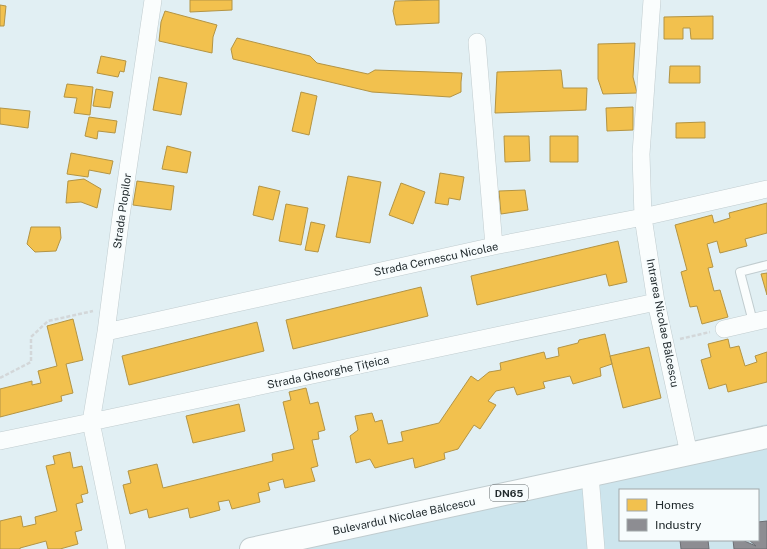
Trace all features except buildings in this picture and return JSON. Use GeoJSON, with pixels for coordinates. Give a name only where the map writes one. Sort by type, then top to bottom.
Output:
{"type":"FeatureCollection","features":[{"type":"Feature","properties":{"kind":"main road","name":"Bulevardul Nicolae Bălcescu"},"geometry":{"type":"LineString","coordinates":[[251,549],[767,437]]}},
{"type":"Feature","properties":{"kind":"street","name":"Strada Plopilor"},"geometry":{"type":"LineString","coordinates":[[91,422],[106,332],[120,216],[154,0]]}},
{"type":"Feature","properties":{"kind":"street","name":"Intrarea Nicolae Bălcescu"},"geometry":{"type":"LineString","coordinates":[[652,0],[641,154],[643,217],[656,302],[689,454]]}},
{"type":"Feature","properties":{"kind":"street"},"geometry":{"type":"LineString","coordinates":[[477,42],[494,246]]}},
{"type":"Feature","properties":{"kind":"street","name":"Strada Cernescu Nicolae"},"geometry":{"type":"LineString","coordinates":[[106,332],[494,246],[643,217],[767,189]]}},
{"type":"Feature","properties":{"kind":"street","name":"Strada Gheorghe Țițeica"},"geometry":{"type":"LineString","coordinates":[[0,441],[656,302]]}},
{"type":"Feature","properties":{"kind":"street"},"geometry":{"type":"LineString","coordinates":[[724,329],[760,320]]}},
{"type":"Feature","properties":{"kind":"street"},"geometry":{"type":"LineString","coordinates":[[91,422],[117,549]]}},
{"type":"Feature","properties":{"kind":"street"},"geometry":{"type":"LineString","coordinates":[[590,475],[596,549]]}},
{"type":"Feature","properties":{"kind":"lane"},"geometry":{"type":"LineString","coordinates":[[760,320],[740,272],[767,265]]}},
{"type":"Feature","properties":{"kind":"path"},"geometry":{"type":"LineString","coordinates":[[0,378],[31,362],[31,338],[48,321],[109,308]]}},
{"type":"Feature","properties":{"kind":"path"},"geometry":{"type":"LineString","coordinates":[[665,342],[724,329]]}},
{"type":"Feature","properties":{"kind":"shaded area"},"geometry":{"type":"Polygon","coordinates":[[[767,424],[767,549],[262,549],[767,424]]]}}]}
